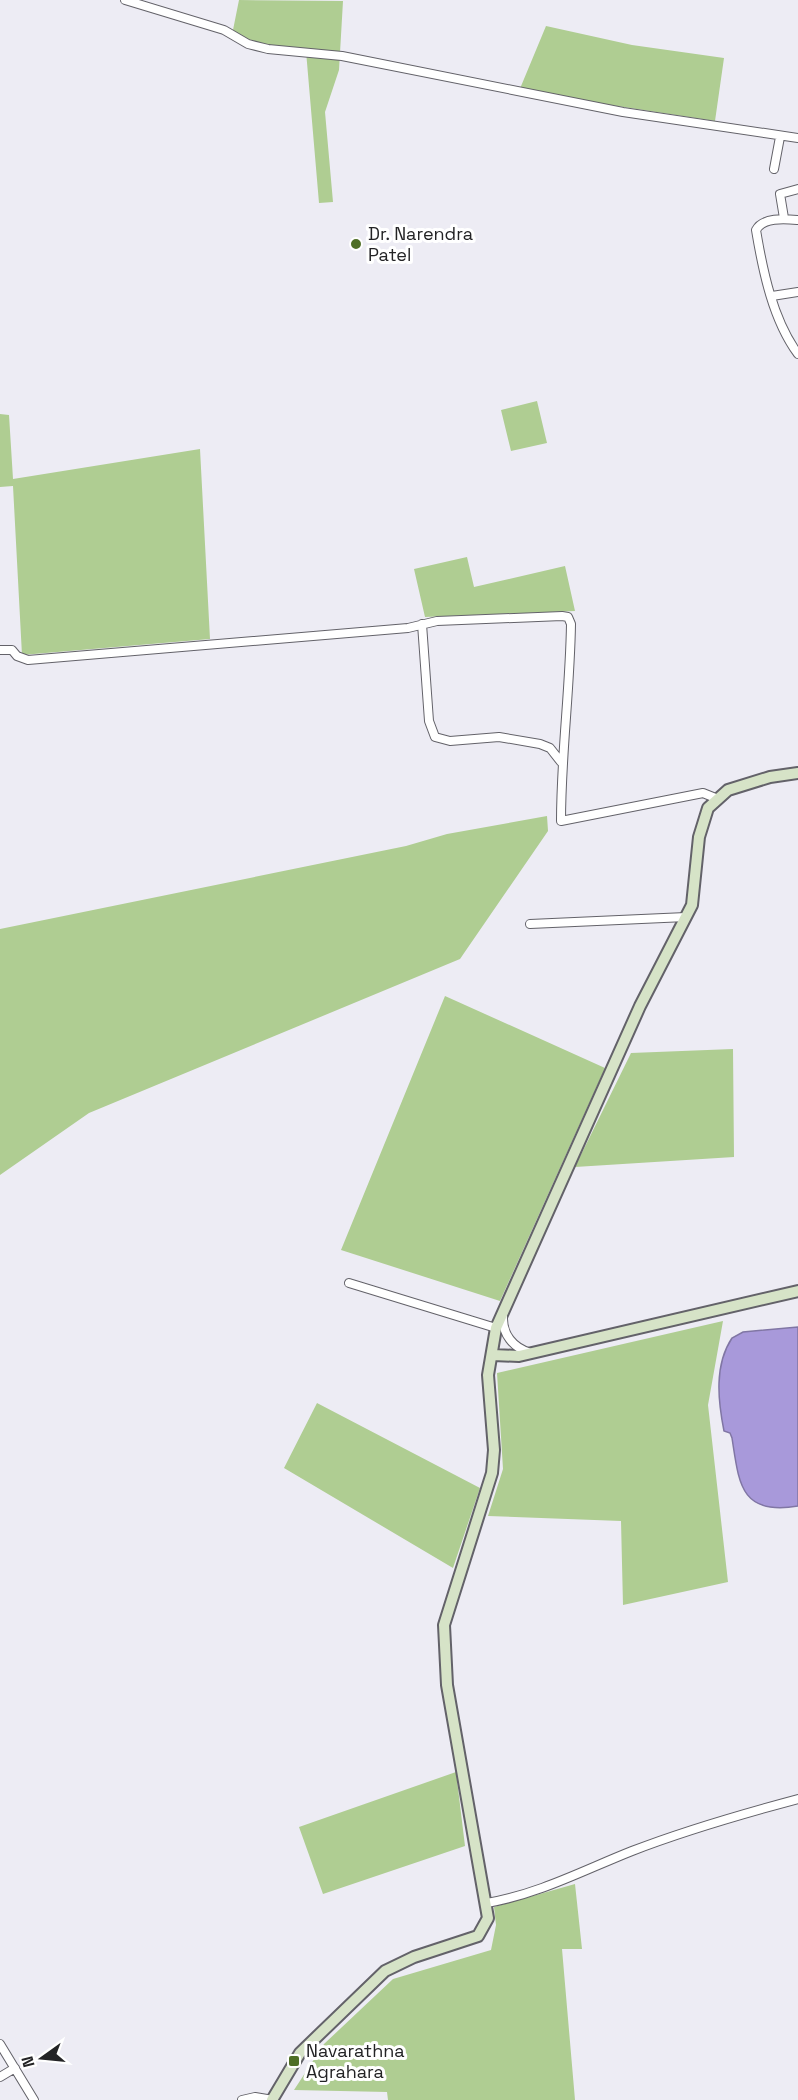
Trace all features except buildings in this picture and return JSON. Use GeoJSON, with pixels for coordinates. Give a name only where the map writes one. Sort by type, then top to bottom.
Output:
{"type":"FeatureCollection","features":[{"type":"Feature","properties":{"kind":"street"},"geometry":{"type":"LineString","coordinates":[[125,0],[224,30],[248,44],[268,49],[342,56],[612,110],[798,138]]}},
{"type":"Feature","properties":{"kind":"street"},"geometry":{"type":"LineString","coordinates":[[774,169],[780,137]]}},
{"type":"Feature","properties":{"kind":"street"},"geometry":{"type":"LineString","coordinates":[[784,218],[780,194],[798,189]]}},
{"type":"Feature","properties":{"kind":"street"},"geometry":{"type":"LineString","coordinates":[[798,220],[784,218],[760,224],[756,230],[784,335],[798,354]]}},
{"type":"Feature","properties":{"kind":"street"},"geometry":{"type":"LineString","coordinates":[[772,296],[798,292]]}},
{"type":"Feature","properties":{"kind":"street"},"geometry":{"type":"LineString","coordinates":[[0,650],[12,650],[17,656],[28,660],[437,621],[568,617],[571,624],[566,726],[561,762],[561,821],[703,793],[718,799]]}},
{"type":"Feature","properties":{"kind":"street"},"geometry":{"type":"LineString","coordinates":[[422,624],[429,721],[435,737],[450,741],[499,737],[540,744],[550,748],[561,762]]}},
{"type":"Feature","properties":{"kind":"street"},"geometry":{"type":"LineString","coordinates":[[242,2100],[255,2097],[272,2100],[300,2054],[385,1971],[414,1957],[478,1936],[488,1918],[447,1685],[444,1625],[492,1473],[494,1450],[488,1376],[496,1328],[635,1017],[692,905],[699,837],[708,808],[728,790],[798,773]]}},
{"type":"Feature","properties":{"kind":"street"},"geometry":{"type":"LineString","coordinates":[[530,924],[686,917]]}},
{"type":"Feature","properties":{"kind":"street"},"geometry":{"type":"LineString","coordinates":[[349,1283],[496,1328]]}},
{"type":"Feature","properties":{"kind":"street"},"geometry":{"type":"LineString","coordinates":[[493,1355],[519,1356],[798,1291]]}},
{"type":"Feature","properties":{"kind":"street"},"geometry":{"type":"LineString","coordinates":[[504,1311],[503,1322],[507,1337],[520,1349],[532,1353]]}},
{"type":"Feature","properties":{"kind":"street"},"geometry":{"type":"LineString","coordinates":[[486,1903],[512,1899],[565,1881],[596,1866],[676,1835],[798,1799]]}},
{"type":"Feature","properties":{"kind":"street"},"geometry":{"type":"LineString","coordinates":[[0,2044],[34,2100]]}},
{"type":"Feature","properties":{"kind":"street"},"geometry":{"type":"LineString","coordinates":[[0,2077],[15,2068]]}},
{"type":"Feature","properties":{"kind":"green space"},"geometry":{"type":"Polygon","coordinates":[[[239,0],[343,1],[339,70],[325,112],[333,202],[319,203],[306,51],[262,46],[232,35],[239,0]]]}},
{"type":"Feature","properties":{"kind":"green space"},"geometry":{"type":"Polygon","coordinates":[[[546,26],[632,45],[724,58],[715,121],[519,91],[546,26]]]}},
{"type":"Feature","properties":{"kind":"green space"},"geometry":{"type":"Polygon","coordinates":[[[537,401],[547,443],[511,451],[501,410],[537,401]]]}},
{"type":"Feature","properties":{"kind":"green space"},"geometry":{"type":"Polygon","coordinates":[[[0,414],[9,415],[13,479],[200,449],[210,639],[22,655],[13,486],[0,487],[0,414]]]}},
{"type":"Feature","properties":{"kind":"green space"},"geometry":{"type":"Polygon","coordinates":[[[467,557],[474,587],[565,566],[575,611],[425,617],[414,569],[467,557]]]}},
{"type":"Feature","properties":{"kind":"green space"},"geometry":{"type":"Polygon","coordinates":[[[547,816],[548,831],[460,959],[89,1113],[0,1175],[0,929],[406,846],[447,834],[547,816]]]}},
{"type":"Feature","properties":{"kind":"green space"},"geometry":{"type":"Polygon","coordinates":[[[445,996],[605,1068],[500,1301],[341,1250],[445,996]]]}},
{"type":"Feature","properties":{"kind":"green space"},"geometry":{"type":"Polygon","coordinates":[[[733,1049],[734,1157],[575,1167],[631,1053],[733,1049]]]}},
{"type":"Feature","properties":{"kind":"green space"},"geometry":{"type":"Polygon","coordinates":[[[723,1321],[708,1405],[728,1582],[623,1605],[621,1521],[488,1516],[503,1469],[497,1373],[723,1321]]]}},
{"type":"Feature","properties":{"kind":"green space"},"geometry":{"type":"Polygon","coordinates":[[[317,1403],[480,1488],[453,1568],[284,1468],[317,1403]]]}},
{"type":"Feature","properties":{"kind":"green space"},"geometry":{"type":"Polygon","coordinates":[[[456,1772],[465,1846],[323,1894],[299,1827],[456,1772]]]}},
{"type":"Feature","properties":{"kind":"green space"},"geometry":{"type":"Polygon","coordinates":[[[575,1884],[582,1949],[562,1949],[575,2100],[388,2100],[387,2092],[294,2090],[324,2044],[393,1979],[491,1950],[496,1925],[494,1907],[575,1884]]]}},
{"type":"Feature","properties":{"kind":"shaded area"},"geometry":{"type":"Polygon","coordinates":[[[798,1327],[798,1506],[779,1508],[764,1506],[753,1501],[746,1493],[737,1469],[732,1438],[730,1433],[724,1431],[719,1396],[722,1360],[732,1338],[743,1332],[798,1327]]]}},
{"type":"Feature","properties":{"kind":"place","name":"Dr. Narendra Patel"},"geometry":{"type":"Point","coordinates":[356,244]}},
{"type":"Feature","properties":{"kind":"place","name":"Navarathna Agrahara"},"geometry":{"type":"Point","coordinates":[294,2061]}}]}
